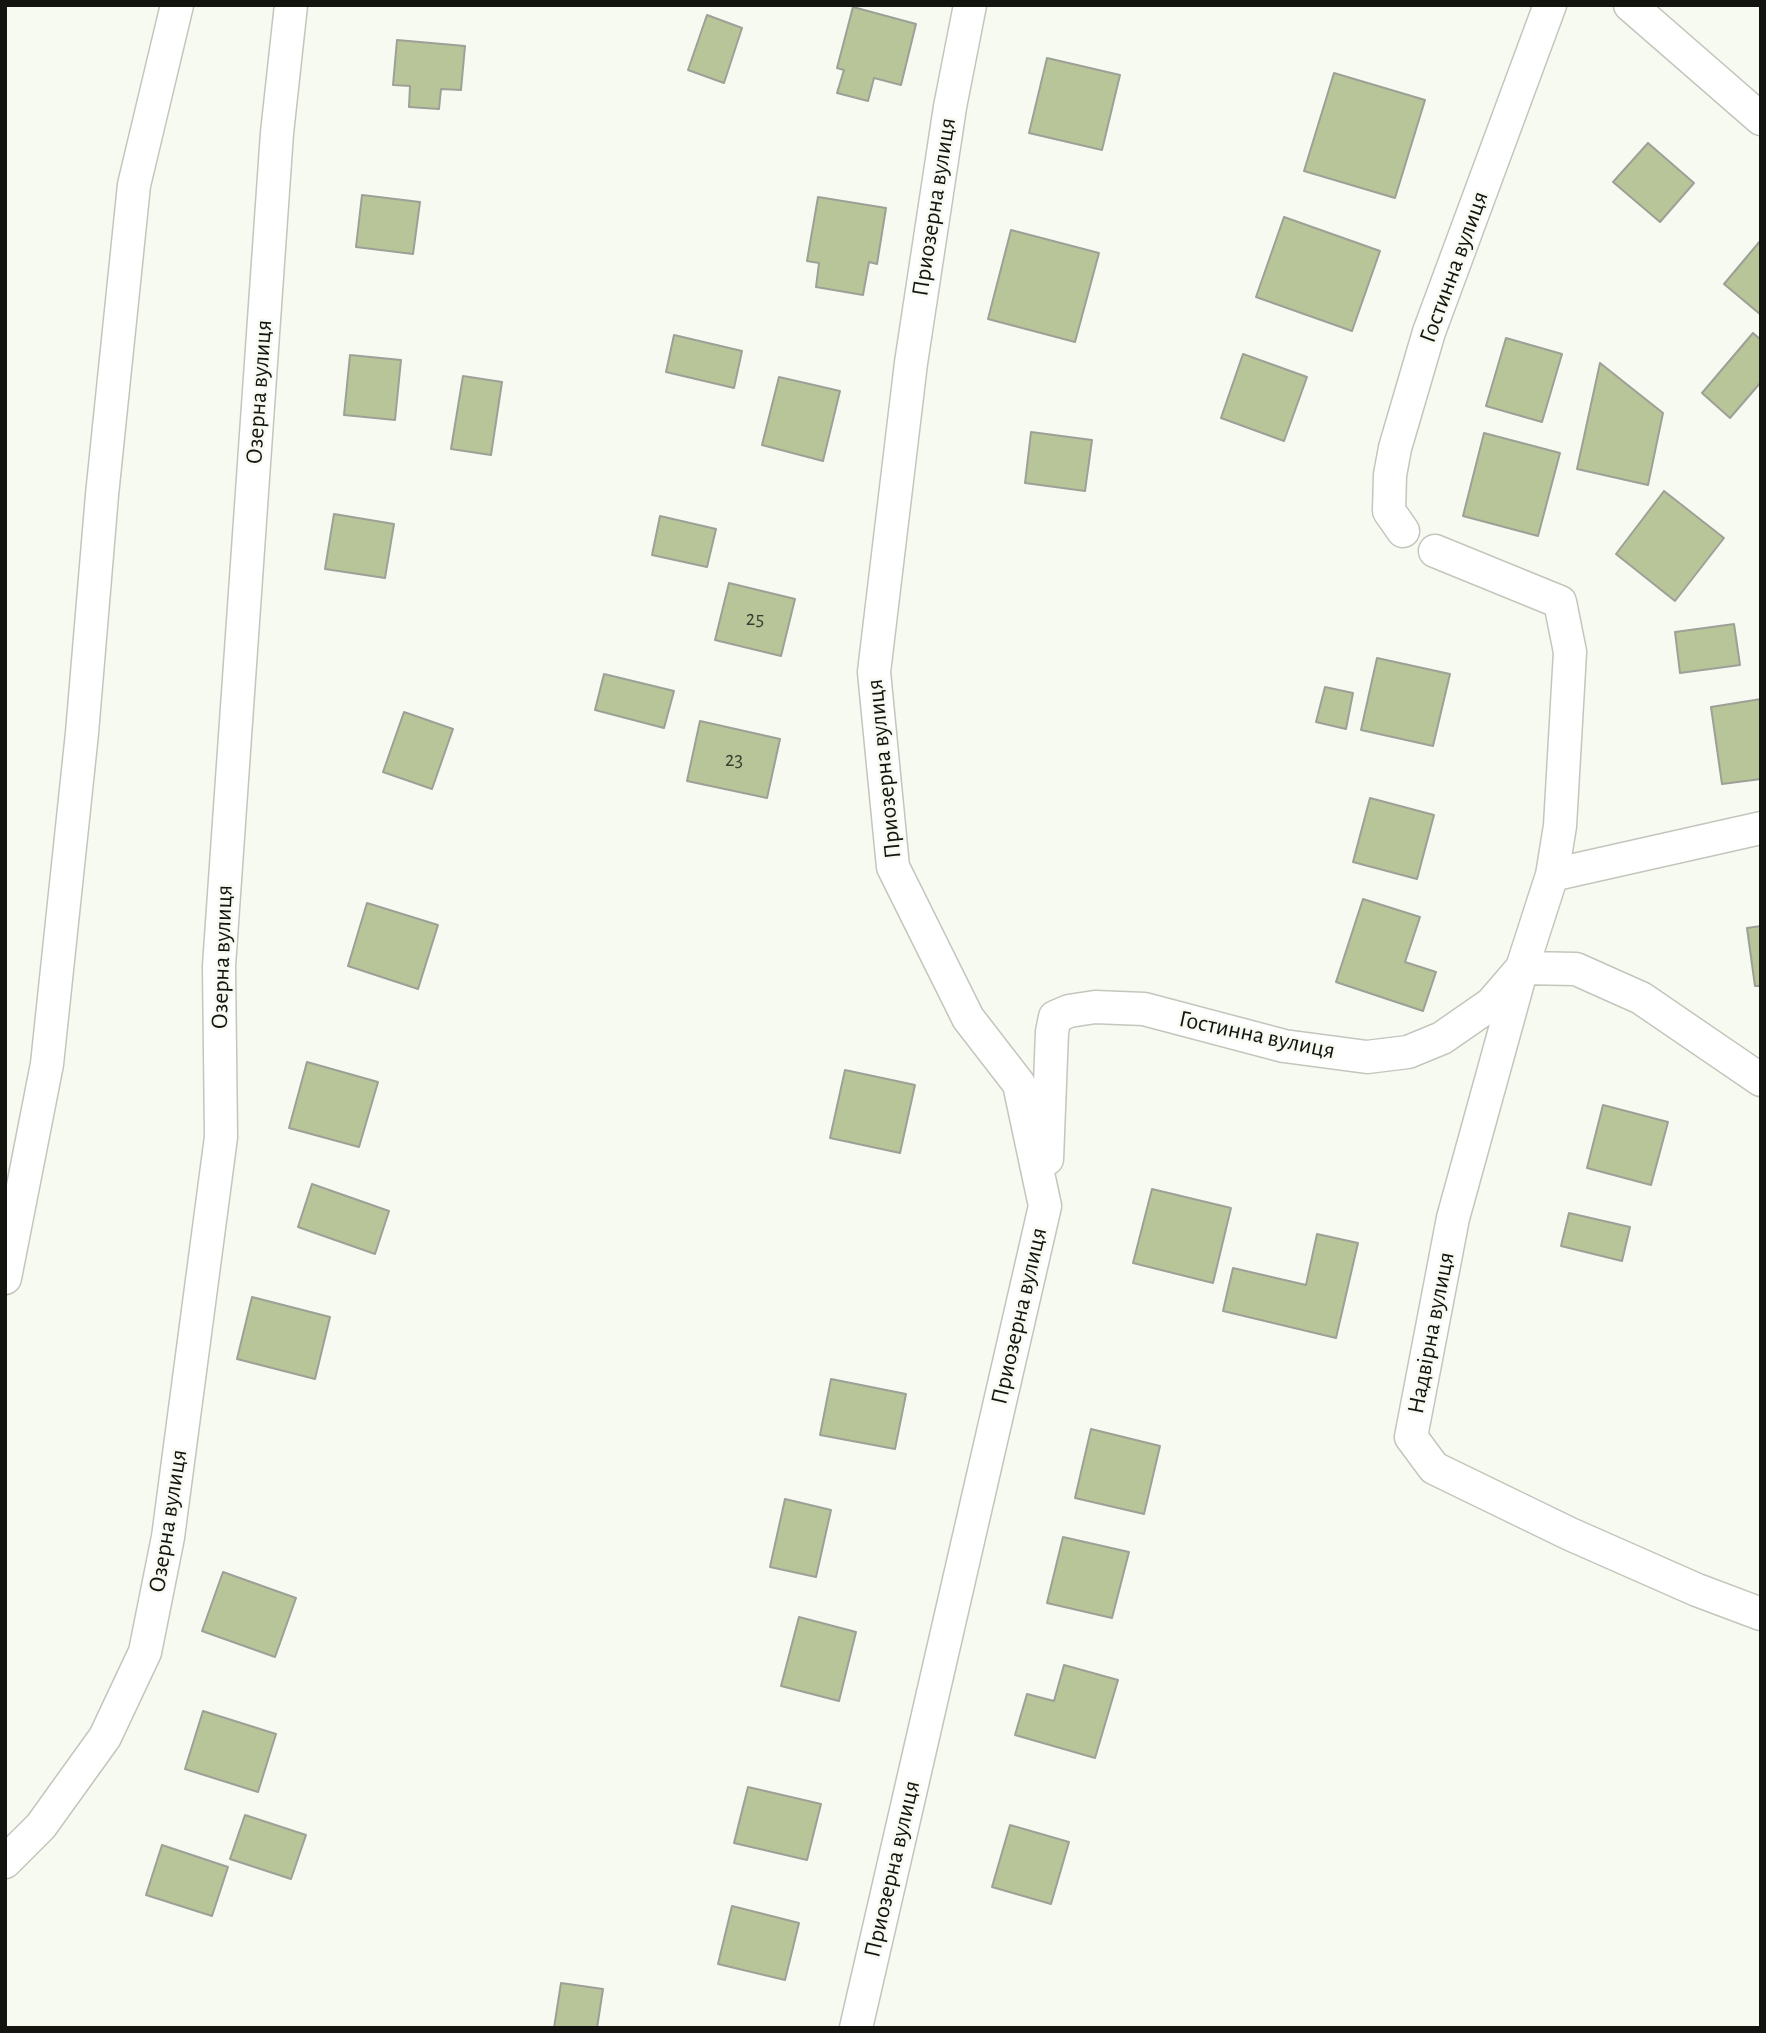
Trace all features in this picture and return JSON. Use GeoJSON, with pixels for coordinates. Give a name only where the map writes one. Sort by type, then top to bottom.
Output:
{"type":"FeatureCollection","features":[{"type":"Feature","properties":{"kind":"street"},"geometry":{"type":"LineString","coordinates":[[5,1278],[47,1064],[82,733],[102,495],[134,185],[177,5]]}},
{"type":"Feature","properties":{"kind":"street","name":"Озерна вулиця"},"geometry":{"type":"LineString","coordinates":[[5,1862],[41,1826],[105,1737],[145,1652],[167,1537],[220,1137],[219,966],[277,133],[291,5]]}},
{"type":"Feature","properties":{"kind":"street","name":"Приозерна вулиця"},"geometry":{"type":"LineString","coordinates":[[856,2028],[1045,1206],[1019,1084],[968,1018],[893,867],[874,672],[911,363],[950,107],[970,5]]}},
{"type":"Feature","properties":{"kind":"street","name":"Гостинна вулиця"},"geometry":{"type":"LineString","coordinates":[[1403,531],[1389,511],[1390,475],[1395,449],[1429,332],[1550,5]]}},
{"type":"Feature","properties":{"kind":"street"},"geometry":{"type":"LineString","coordinates":[[1630,5],[1761,119]]}},
{"type":"Feature","properties":{"kind":"street","name":"Гостинна вулиця"},"geometry":{"type":"LineString","coordinates":[[1045,1206],[1052,1032],[1055,1017],[1069,1011],[1095,1007],[1144,1009],[1284,1046],[1367,1057],[1408,1052],[1442,1038],[1491,1004],[1522,968],[1552,875],[1560,826],[1570,663],[1560,602],[1435,551]]}},
{"type":"Feature","properties":{"kind":"street"},"geometry":{"type":"LineString","coordinates":[[1552,875],[1761,828]]}},
{"type":"Feature","properties":{"kind":"street"},"geometry":{"type":"LineString","coordinates":[[1522,968],[1576,969],[1641,998],[1761,1080]]}},
{"type":"Feature","properties":{"kind":"street","name":"Надвірна вулиця"},"geometry":{"type":"LineString","coordinates":[[1522,968],[1453,1218],[1411,1437],[1434,1468],[1570,1534],[1697,1590],[1761,1614]]}},
{"type":"Feature","properties":{"kind":"building"},"geometry":{"type":"Polygon","coordinates":[[[853,7],[916,24],[901,85],[874,78],[868,101],[837,93],[844,70],[837,68],[853,7]]]}},
{"type":"Feature","properties":{"kind":"building"},"geometry":{"type":"Polygon","coordinates":[[[707,15],[742,28],[724,83],[688,70],[707,15]]]}},
{"type":"Feature","properties":{"kind":"building"},"geometry":{"type":"Polygon","coordinates":[[[397,40],[465,46],[461,90],[441,89],[439,109],[409,107],[410,86],[393,85],[397,40]]]}},
{"type":"Feature","properties":{"kind":"building"},"geometry":{"type":"Polygon","coordinates":[[[1047,58],[1120,75],[1102,150],[1029,133],[1047,58]]]}},
{"type":"Feature","properties":{"kind":"building"},"geometry":{"type":"Polygon","coordinates":[[[1334,73],[1425,100],[1395,198],[1304,171],[1334,73]]]}},
{"type":"Feature","properties":{"kind":"building"},"geometry":{"type":"Polygon","coordinates":[[[1648,143],[1694,183],[1660,222],[1613,182],[1648,143]]]}},
{"type":"Feature","properties":{"kind":"building"},"geometry":{"type":"Polygon","coordinates":[[[362,195],[420,202],[413,254],[356,247],[362,195]]]}},
{"type":"Feature","properties":{"kind":"building"},"geometry":{"type":"Polygon","coordinates":[[[818,197],[886,208],[877,264],[869,262],[863,295],[816,287],[819,263],[807,261],[818,197]]]}},
{"type":"Feature","properties":{"kind":"building"},"geometry":{"type":"Polygon","coordinates":[[[1284,217],[1380,251],[1352,331],[1256,297],[1284,217]]]}},
{"type":"Feature","properties":{"kind":"building"},"geometry":{"type":"Polygon","coordinates":[[[1011,230],[1099,253],[1075,342],[988,319],[1011,230]]]}},
{"type":"Feature","properties":{"kind":"building"},"geometry":{"type":"Polygon","coordinates":[[[1761,240],[1761,315],[1724,284],[1761,240]]]}},
{"type":"Feature","properties":{"kind":"building"},"geometry":{"type":"Polygon","coordinates":[[[1753,333],[1761,340],[1761,382],[1730,418],[1702,393],[1753,333]]]}},
{"type":"Feature","properties":{"kind":"building"},"geometry":{"type":"Polygon","coordinates":[[[674,335],[742,351],[734,388],[666,372],[674,335]]]}},
{"type":"Feature","properties":{"kind":"building"},"geometry":{"type":"Polygon","coordinates":[[[1506,338],[1562,354],[1542,422],[1486,406],[1506,338]]]}},
{"type":"Feature","properties":{"kind":"building"},"geometry":{"type":"Polygon","coordinates":[[[1243,354],[1307,377],[1284,441],[1221,418],[1243,354]]]}},
{"type":"Feature","properties":{"kind":"building"},"geometry":{"type":"Polygon","coordinates":[[[350,355],[401,360],[395,420],[344,415],[350,355]]]}},
{"type":"Feature","properties":{"kind":"building"},"geometry":{"type":"Polygon","coordinates":[[[1600,363],[1663,413],[1648,485],[1577,469],[1600,363]]]}},
{"type":"Feature","properties":{"kind":"building"},"geometry":{"type":"Polygon","coordinates":[[[463,376],[502,382],[491,455],[451,449],[463,376]]]}},
{"type":"Feature","properties":{"kind":"building"},"geometry":{"type":"Polygon","coordinates":[[[779,377],[840,391],[823,461],[762,445],[779,377]]]}},
{"type":"Feature","properties":{"kind":"building"},"geometry":{"type":"Polygon","coordinates":[[[1031,432],[1092,440],[1085,491],[1025,483],[1031,432]]]}},
{"type":"Feature","properties":{"kind":"building"},"geometry":{"type":"Polygon","coordinates":[[[1484,433],[1560,453],[1538,536],[1463,516],[1484,433]]]}},
{"type":"Feature","properties":{"kind":"building"},"geometry":{"type":"Polygon","coordinates":[[[1664,491],[1724,538],[1675,601],[1616,554],[1664,491]]]}},
{"type":"Feature","properties":{"kind":"building"},"geometry":{"type":"Polygon","coordinates":[[[334,514],[394,524],[385,578],[325,569],[334,514]]]}},
{"type":"Feature","properties":{"kind":"building"},"geometry":{"type":"Polygon","coordinates":[[[660,516],[716,529],[707,567],[652,555],[660,516]]]}},
{"type":"Feature","properties":{"kind":"building"},"geometry":{"type":"Polygon","coordinates":[[[729,583],[795,599],[781,656],[715,640],[729,583]]]}},
{"type":"Feature","properties":{"kind":"building"},"geometry":{"type":"Polygon","coordinates":[[[1734,624],[1740,665],[1680,673],[1675,632],[1734,624]]]}},
{"type":"Feature","properties":{"kind":"building"},"geometry":{"type":"Polygon","coordinates":[[[1377,658],[1450,674],[1433,746],[1361,730],[1377,658]]]}},
{"type":"Feature","properties":{"kind":"building"},"geometry":{"type":"Polygon","coordinates":[[[604,674],[674,691],[664,728],[595,710],[604,674]]]}},
{"type":"Feature","properties":{"kind":"building"},"geometry":{"type":"Polygon","coordinates":[[[1325,687],[1353,693],[1346,729],[1316,722],[1325,687]]]}},
{"type":"Feature","properties":{"kind":"building"},"geometry":{"type":"Polygon","coordinates":[[[1761,699],[1761,779],[1722,784],[1711,707],[1761,699]]]}},
{"type":"Feature","properties":{"kind":"building"},"geometry":{"type":"Polygon","coordinates":[[[404,712],[453,729],[432,789],[383,772],[404,712]]]}},
{"type":"Feature","properties":{"kind":"building"},"geometry":{"type":"Polygon","coordinates":[[[700,721],[780,739],[767,798],[687,781],[700,721]]]}},
{"type":"Feature","properties":{"kind":"building"},"geometry":{"type":"Polygon","coordinates":[[[1370,798],[1434,815],[1417,879],[1353,862],[1370,798]]]}},
{"type":"Feature","properties":{"kind":"building"},"geometry":{"type":"Polygon","coordinates":[[[1363,899],[1420,917],[1405,962],[1436,972],[1423,1011],[1336,982],[1363,899]]]}},
{"type":"Feature","properties":{"kind":"building"},"geometry":{"type":"Polygon","coordinates":[[[367,903],[438,925],[418,989],[348,966],[367,903]]]}},
{"type":"Feature","properties":{"kind":"building"},"geometry":{"type":"Polygon","coordinates":[[[1761,926],[1761,986],[1755,986],[1747,928],[1761,926]]]}},
{"type":"Feature","properties":{"kind":"building"},"geometry":{"type":"Polygon","coordinates":[[[307,1062],[378,1082],[359,1147],[289,1128],[307,1062]]]}},
{"type":"Feature","properties":{"kind":"building"},"geometry":{"type":"Polygon","coordinates":[[[845,1070],[915,1085],[900,1153],[830,1138],[845,1070]]]}},
{"type":"Feature","properties":{"kind":"building"},"geometry":{"type":"Polygon","coordinates":[[[1603,1105],[1668,1122],[1651,1185],[1587,1168],[1603,1105]]]}},
{"type":"Feature","properties":{"kind":"building"},"geometry":{"type":"Polygon","coordinates":[[[312,1184],[389,1211],[375,1254],[298,1227],[312,1184]]]}},
{"type":"Feature","properties":{"kind":"building"},"geometry":{"type":"Polygon","coordinates":[[[1152,1189],[1231,1208],[1213,1283],[1133,1263],[1152,1189]]]}},
{"type":"Feature","properties":{"kind":"building"},"geometry":{"type":"Polygon","coordinates":[[[1569,1213],[1630,1227],[1622,1261],[1561,1246],[1569,1213]]]}},
{"type":"Feature","properties":{"kind":"building"},"geometry":{"type":"Polygon","coordinates":[[[1317,1234],[1358,1243],[1336,1338],[1223,1311],[1233,1268],[1306,1285],[1317,1234]]]}},
{"type":"Feature","properties":{"kind":"building"},"geometry":{"type":"Polygon","coordinates":[[[252,1297],[330,1317],[315,1379],[237,1359],[252,1297]]]}},
{"type":"Feature","properties":{"kind":"building"},"geometry":{"type":"Polygon","coordinates":[[[831,1379],[906,1394],[895,1449],[820,1435],[831,1379]]]}},
{"type":"Feature","properties":{"kind":"building"},"geometry":{"type":"Polygon","coordinates":[[[1091,1429],[1160,1446],[1144,1514],[1075,1498],[1091,1429]]]}},
{"type":"Feature","properties":{"kind":"building"},"geometry":{"type":"Polygon","coordinates":[[[785,1499],[831,1510],[816,1577],[770,1567],[785,1499]]]}},
{"type":"Feature","properties":{"kind":"building"},"geometry":{"type":"Polygon","coordinates":[[[1063,1537],[1129,1552],[1112,1618],[1047,1603],[1063,1537]]]}},
{"type":"Feature","properties":{"kind":"building"},"geometry":{"type":"Polygon","coordinates":[[[223,1572],[296,1598],[275,1657],[202,1631],[223,1572]]]}},
{"type":"Feature","properties":{"kind":"building"},"geometry":{"type":"Polygon","coordinates":[[[799,1617],[856,1632],[839,1701],[781,1686],[799,1617]]]}},
{"type":"Feature","properties":{"kind":"building"},"geometry":{"type":"Polygon","coordinates":[[[1064,1665],[1118,1680],[1095,1758],[1015,1735],[1027,1694],[1054,1701],[1064,1665]]]}},
{"type":"Feature","properties":{"kind":"building"},"geometry":{"type":"Polygon","coordinates":[[[203,1711],[276,1734],[258,1792],[185,1769],[203,1711]]]}},
{"type":"Feature","properties":{"kind":"building"},"geometry":{"type":"Polygon","coordinates":[[[748,1787],[821,1804],[807,1860],[734,1843],[748,1787]]]}},
{"type":"Feature","properties":{"kind":"building"},"geometry":{"type":"Polygon","coordinates":[[[245,1815],[306,1835],[291,1879],[230,1859],[245,1815]]]}},
{"type":"Feature","properties":{"kind":"building"},"geometry":{"type":"Polygon","coordinates":[[[1010,1825],[1069,1842],[1051,1904],[992,1887],[1010,1825]]]}},
{"type":"Feature","properties":{"kind":"building"},"geometry":{"type":"Polygon","coordinates":[[[162,1845],[228,1867],[212,1916],[146,1895],[162,1845]]]}},
{"type":"Feature","properties":{"kind":"building"},"geometry":{"type":"Polygon","coordinates":[[[732,1906],[799,1923],[785,1980],[718,1964],[732,1906]]]}},
{"type":"Feature","properties":{"kind":"building"},"geometry":{"type":"Polygon","coordinates":[[[561,1983],[603,1989],[597,2028],[554,2028],[561,1983]]]}}]}
